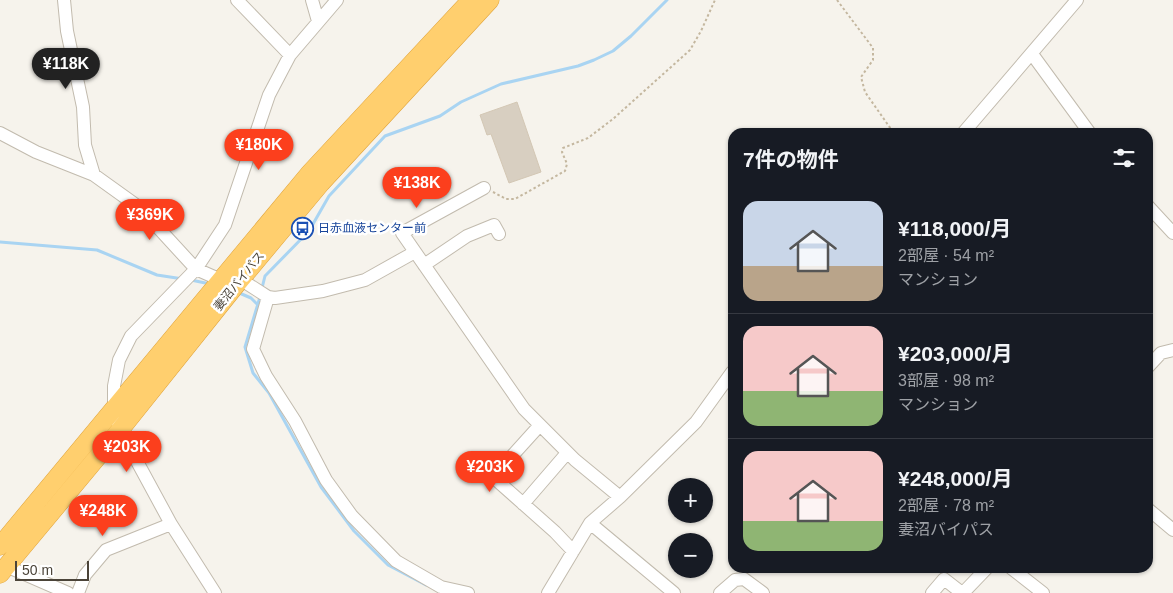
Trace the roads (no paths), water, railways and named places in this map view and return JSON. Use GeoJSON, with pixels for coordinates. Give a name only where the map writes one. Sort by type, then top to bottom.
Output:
{"type":"FeatureCollection","features":[{"type":"Feature","properties":{"kind":"highway","name":"妻沼バイパス"},"geometry":{"type":"LineString","coordinates":[[3,570],[120,430],[309,174],[471,0]]}},
{"type":"Feature","properties":{"kind":"highway","name":"妻沼バイパス"},"geometry":{"type":"LineString","coordinates":[[0,546],[114,409],[490,0]]}},
{"type":"Feature","properties":{"kind":"street"},"geometry":{"type":"LineString","coordinates":[[64,0],[67,30],[83,107],[85,145],[94,174]]}},
{"type":"Feature","properties":{"kind":"street"},"geometry":{"type":"LineString","coordinates":[[237,0],[290,55]]}},
{"type":"Feature","properties":{"kind":"street"},"geometry":{"type":"LineString","coordinates":[[312,0],[318,21]]}},
{"type":"Feature","properties":{"kind":"street"},"geometry":{"type":"LineString","coordinates":[[215,593],[171,524],[120,430],[114,409],[114,386],[119,360],[131,336],[194,272],[225,225],[269,95],[290,55],[337,0]]}},
{"type":"Feature","properties":{"kind":"street"},"geometry":{"type":"LineString","coordinates":[[967,128],[1077,0]]}},
{"type":"Feature","properties":{"kind":"street"},"geometry":{"type":"LineString","coordinates":[[1032,54],[1086,128]]}},
{"type":"Feature","properties":{"kind":"street"},"geometry":{"type":"LineString","coordinates":[[0,134],[36,152],[94,174],[140,208],[194,272],[226,285],[255,289],[267,297],[275,298],[323,291],[365,280],[415,252]]}},
{"type":"Feature","properties":{"kind":"street"},"geometry":{"type":"LineString","coordinates":[[484,188],[402,233],[524,409],[567,453],[620,497]]}},
{"type":"Feature","properties":{"kind":"street"},"geometry":{"type":"LineString","coordinates":[[1153,211],[1173,233]]}},
{"type":"Feature","properties":{"kind":"street"},"geometry":{"type":"LineString","coordinates":[[424,265],[467,236],[494,225],[499,234]]}},
{"type":"Feature","properties":{"kind":"street"},"geometry":{"type":"LineString","coordinates":[[267,297],[253,349],[266,376],[295,421],[326,480],[352,516],[396,561],[441,587],[468,593]]}},
{"type":"Feature","properties":{"kind":"street"},"geometry":{"type":"LineString","coordinates":[[1153,362],[1161,353],[1173,350]]}},
{"type":"Feature","properties":{"kind":"street"},"geometry":{"type":"LineString","coordinates":[[548,593],[590,523],[620,497],[696,422],[728,378]]}},
{"type":"Feature","properties":{"kind":"street"},"geometry":{"type":"LineString","coordinates":[[540,425],[493,477],[573,551]]}},
{"type":"Feature","properties":{"kind":"street"},"geometry":{"type":"LineString","coordinates":[[524,504],[567,453]]}},
{"type":"Feature","properties":{"kind":"street"},"geometry":{"type":"LineString","coordinates":[[1153,513],[1173,530]]}},
{"type":"Feature","properties":{"kind":"street"},"geometry":{"type":"LineString","coordinates":[[590,523],[674,593]]}},
{"type":"Feature","properties":{"kind":"street"},"geometry":{"type":"LineString","coordinates":[[78,593],[84,575],[106,550],[171,524]]}},
{"type":"Feature","properties":{"kind":"street"},"geometry":{"type":"LineString","coordinates":[[3,570],[68,593]]}},
{"type":"Feature","properties":{"kind":"street"},"geometry":{"type":"LineString","coordinates":[[932,593],[944,579],[963,593],[982,573]]}},
{"type":"Feature","properties":{"kind":"street"},"geometry":{"type":"LineString","coordinates":[[1018,573],[1043,593]]}},
{"type":"Feature","properties":{"kind":"street"},"geometry":{"type":"LineString","coordinates":[[720,593],[735,580],[744,579],[764,593]]}},
{"type":"Feature","properties":{"kind":"waterway"},"geometry":{"type":"LineString","coordinates":[[262,288],[265,276],[309,231],[329,196],[385,136],[440,116],[461,102],[501,84],[578,66],[613,51],[667,0]]}},
{"type":"Feature","properties":{"kind":"waterway"},"geometry":{"type":"LineString","coordinates":[[0,242],[97,250],[157,275],[183,279]]}},
{"type":"Feature","properties":{"kind":"waterway"},"geometry":{"type":"LineString","coordinates":[[191,280],[210,284]]}},
{"type":"Feature","properties":{"kind":"waterway"},"geometry":{"type":"LineString","coordinates":[[237,292],[251,298],[257,304]]}},
{"type":"Feature","properties":{"kind":"waterway"},"geometry":{"type":"LineString","coordinates":[[260,297],[245,347],[253,373],[269,393],[321,487],[354,531],[388,565],[426,585]]}},
{"type":"Feature","properties":{"kind":"place","name":"日赤血液センター前"},"geometry":{"type":"Point","coordinates":[302,228]}}]}
